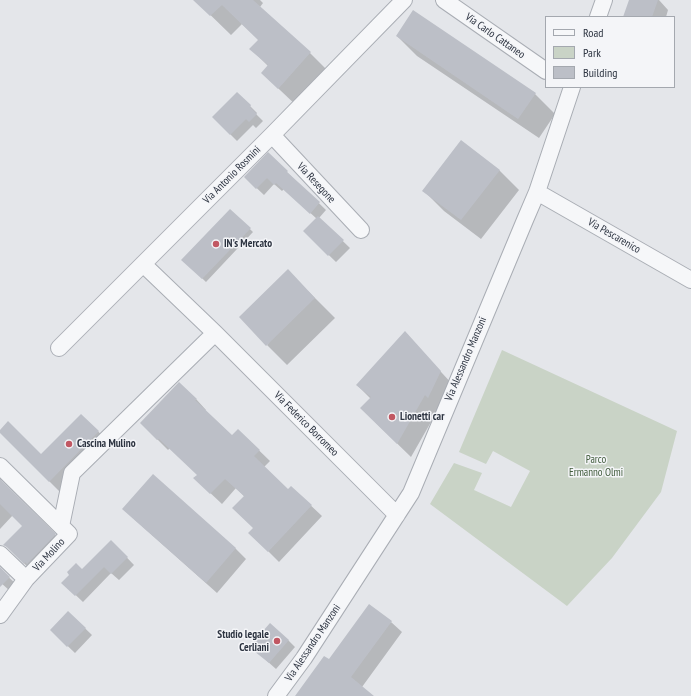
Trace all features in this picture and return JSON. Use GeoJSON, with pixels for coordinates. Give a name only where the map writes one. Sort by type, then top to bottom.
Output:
{"type":"FeatureCollection","features":[{"type":"Feature","properties":{"kind":"street","name":"Via Antonio Rosmini"},"geometry":{"type":"LineString","coordinates":[[59,348],[272,135],[404,0]]}},
{"type":"Feature","properties":{"kind":"street","name":"Via Carlo Cattaneo"},"geometry":{"type":"LineString","coordinates":[[444,0],[545,70]]}},
{"type":"Feature","properties":{"kind":"street"},"geometry":{"type":"LineString","coordinates":[[598,16],[604,0]]}},
{"type":"Feature","properties":{"kind":"street","name":"Via Alessandro Manzoni"},"geometry":{"type":"LineString","coordinates":[[276,696],[304,658],[410,493],[537,192],[571,88]]}},
{"type":"Feature","properties":{"kind":"street","name":"Via Resegone"},"geometry":{"type":"LineString","coordinates":[[272,135],[361,230]]}},
{"type":"Feature","properties":{"kind":"street","name":"Via Pescarenico"},"geometry":{"type":"LineString","coordinates":[[537,192],[691,280]]}},
{"type":"Feature","properties":{"kind":"street","name":"Via Federico Borromeo"},"geometry":{"type":"LineString","coordinates":[[143,264],[215,333],[397,515]]}},
{"type":"Feature","properties":{"kind":"street"},"geometry":{"type":"LineString","coordinates":[[61,526],[72,473],[215,333]]}},
{"type":"Feature","properties":{"kind":"street","name":"Via Molino"},"geometry":{"type":"LineString","coordinates":[[0,466],[69,534],[26,579],[0,615]]}},
{"type":"Feature","properties":{"kind":"street"},"geometry":{"type":"LineString","coordinates":[[0,554],[26,579]]}},
{"type":"Feature","properties":{"kind":"green space","name":"Parco Ermanno Olmi"},"geometry":{"type":"Polygon","coordinates":[[[502,350],[677,431],[661,492],[612,558],[567,606],[430,504],[454,463],[482,473],[474,490],[511,507],[530,471],[493,451],[486,464],[459,452],[502,350]]]}},
{"type":"Feature","properties":{"kind":"building"},"geometry":{"type":"Polygon","coordinates":[[[193,0],[253,0],[311,52],[278,89],[261,73],[268,65],[249,49],[258,40],[222,5],[210,16],[193,0]]]}},
{"type":"Feature","properties":{"kind":"building"},"geometry":{"type":"Polygon","coordinates":[[[629,0],[658,0],[652,16],[623,16],[629,0]]]}},
{"type":"Feature","properties":{"kind":"building"},"geometry":{"type":"Polygon","coordinates":[[[413,10],[536,93],[518,119],[396,36],[413,10]]]}},
{"type":"Feature","properties":{"kind":"building"},"geometry":{"type":"Polygon","coordinates":[[[237,92],[251,105],[250,107],[257,114],[249,122],[246,119],[230,135],[212,117],[237,92]]]}},
{"type":"Feature","properties":{"kind":"building"},"geometry":{"type":"Polygon","coordinates":[[[461,140],[500,170],[461,220],[422,191],[461,140]]]}},
{"type":"Feature","properties":{"kind":"building"},"geometry":{"type":"Polygon","coordinates":[[[268,152],[288,171],[287,172],[320,202],[310,214],[276,183],[274,185],[267,178],[256,189],[244,177],[268,152]]]}},
{"type":"Feature","properties":{"kind":"building","name":"IN's Mercato"},"geometry":{"type":"Polygon","coordinates":[[[230,209],[251,228],[202,279],[181,260],[230,209]]]}},
{"type":"Feature","properties":{"kind":"building"},"geometry":{"type":"Polygon","coordinates":[[[318,216],[344,240],[328,256],[303,231],[318,216]]]}},
{"type":"Feature","properties":{"kind":"building"},"geometry":{"type":"Polygon","coordinates":[[[288,269],[315,298],[266,346],[239,317],[288,269]]]}},
{"type":"Feature","properties":{"kind":"building"},"geometry":{"type":"Polygon","coordinates":[[[405,331],[441,371],[428,398],[425,395],[397,444],[360,408],[371,397],[356,385],[405,331]]]}},
{"type":"Feature","properties":{"kind":"building"},"geometry":{"type":"Polygon","coordinates":[[[179,382],[197,399],[195,400],[232,435],[238,429],[260,450],[254,456],[288,489],[291,486],[312,505],[268,552],[248,533],[253,528],[232,508],[244,496],[225,479],[210,494],[193,478],[197,475],[140,423],[179,382]]]}},
{"type":"Feature","properties":{"kind":"building","name":"Cascina Mulino"},"geometry":{"type":"Polygon","coordinates":[[[81,414],[99,431],[49,482],[0,433],[0,430],[8,421],[41,454],[81,414]]]}},
{"type":"Feature","properties":{"kind":"building"},"geometry":{"type":"Polygon","coordinates":[[[153,474],[236,548],[206,583],[122,509],[153,474]]]}},
{"type":"Feature","properties":{"kind":"building"},"geometry":{"type":"Polygon","coordinates":[[[0,479],[56,534],[27,564],[25,562],[24,564],[7,547],[3,545],[22,526],[0,504],[0,479]]]}},
{"type":"Feature","properties":{"kind":"building"},"geometry":{"type":"Polygon","coordinates":[[[111,540],[128,557],[111,574],[104,567],[75,596],[61,583],[69,575],[67,572],[76,563],[82,569],[111,540]]]}},
{"type":"Feature","properties":{"kind":"building"},"geometry":{"type":"Polygon","coordinates":[[[0,567],[10,577],[0,587],[0,567]]]}},
{"type":"Feature","properties":{"kind":"building"},"geometry":{"type":"Polygon","coordinates":[[[369,604],[392,621],[351,677],[374,696],[295,696],[324,656],[329,659],[369,604]]]}},
{"type":"Feature","properties":{"kind":"building"},"geometry":{"type":"Polygon","coordinates":[[[68,611],[86,628],[67,647],[50,630],[68,611]]]}},
{"type":"Feature","properties":{"kind":"building"},"geometry":{"type":"Polygon","coordinates":[[[270,623],[289,640],[269,663],[249,647],[270,623]]]}},
{"type":"Feature","properties":{"kind":"place","name":"IN's Mercato"},"geometry":{"type":"Point","coordinates":[216,244]}},
{"type":"Feature","properties":{"kind":"place","name":"Lionetti car"},"geometry":{"type":"Point","coordinates":[392,417]}},
{"type":"Feature","properties":{"kind":"place","name":"Cascina Mulino"},"geometry":{"type":"Point","coordinates":[69,444]}},
{"type":"Feature","properties":{"kind":"place","name":"Studio legale Cerliani"},"geometry":{"type":"Point","coordinates":[277,641]}}]}
